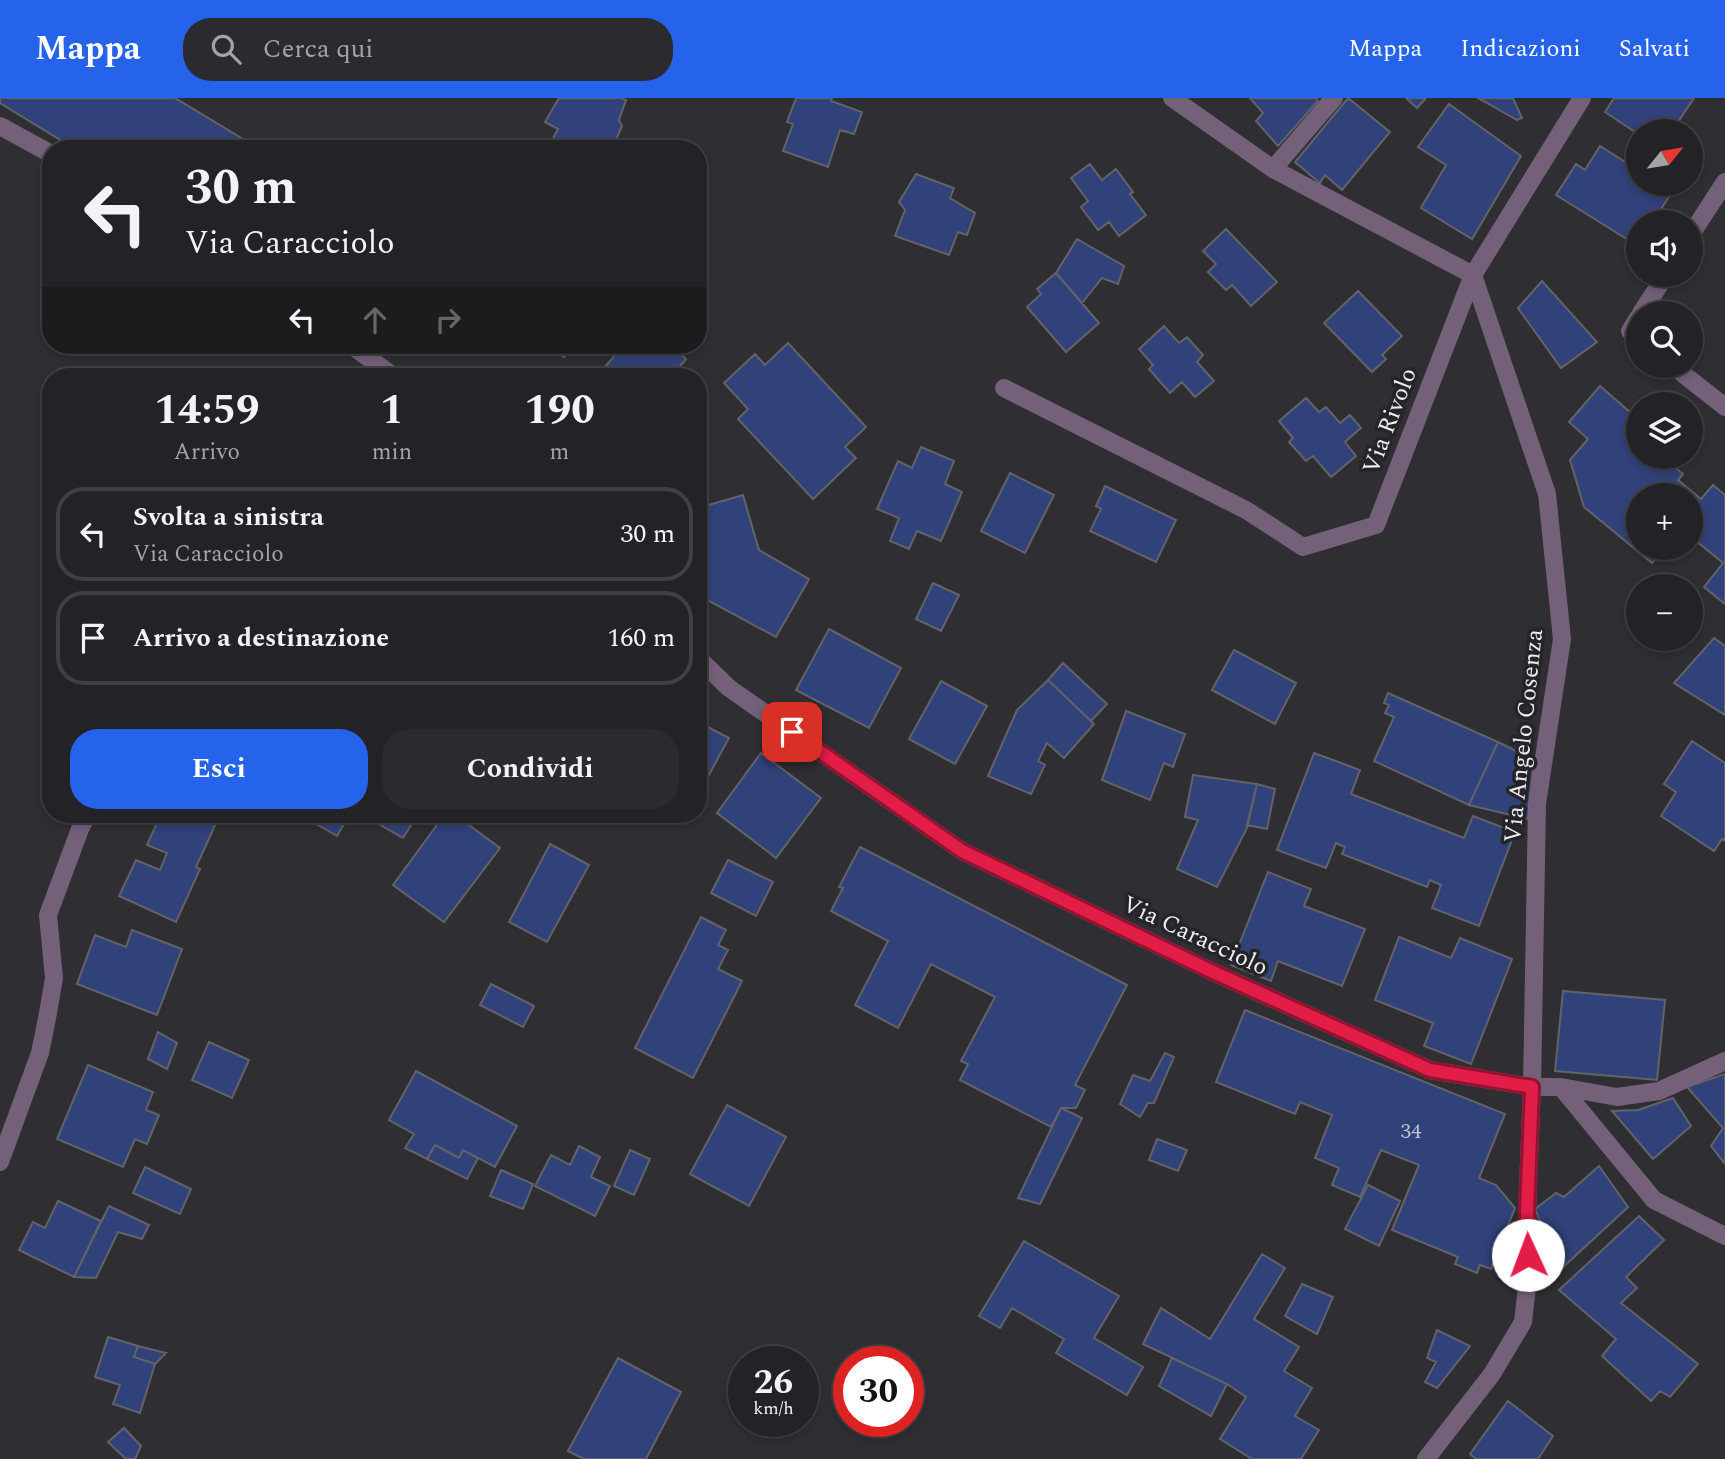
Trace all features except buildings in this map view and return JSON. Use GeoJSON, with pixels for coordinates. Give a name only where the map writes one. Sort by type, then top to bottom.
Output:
{"type":"FeatureCollection","features":[{"type":"Feature","properties":{"kind":"street"},"geometry":{"type":"LineString","coordinates":[[1172,98],[1273,169],[1473,275],[1582,98]]}},
{"type":"Feature","properties":{"kind":"street"},"geometry":{"type":"LineString","coordinates":[[1273,169],[1334,98]]}},
{"type":"Feature","properties":{"kind":"street"},"geometry":{"type":"LineString","coordinates":[[0,126],[42,149]]}},
{"type":"Feature","properties":{"kind":"street"},"geometry":{"type":"LineString","coordinates":[[1703,216],[1725,182]]}},
{"type":"Feature","properties":{"kind":"street","name":"Via Rivolo"},"geometry":{"type":"LineString","coordinates":[[1004,388],[1246,510],[1303,547],[1376,525],[1473,275]]}},
{"type":"Feature","properties":{"kind":"street","name":"Via Angelo Cosenza"},"geometry":{"type":"LineString","coordinates":[[1426,1459],[1492,1374],[1523,1322],[1528,1278],[1527,1211],[1537,804],[1562,639],[1547,494],[1473,275]]}},
{"type":"Feature","properties":{"kind":"street"},"geometry":{"type":"LineString","coordinates":[[363,354],[382,368]]}},
{"type":"Feature","properties":{"kind":"street"},"geometry":{"type":"LineString","coordinates":[[1688,378],[1725,407]]}},
{"type":"Feature","properties":{"kind":"street","name":"Via Caracciolo"},"geometry":{"type":"LineString","coordinates":[[707,667],[729,688],[962,851],[1213,972],[1430,1070],[1532,1087],[1561,1087],[1617,1097],[1659,1091],[1725,1060]]}},
{"type":"Feature","properties":{"kind":"street"},"geometry":{"type":"LineString","coordinates":[[0,1161],[40,1053],[54,978],[48,915],[83,823]]}},
{"type":"Feature","properties":{"kind":"street"},"geometry":{"type":"LineString","coordinates":[[1561,1087],[1654,1200],[1725,1236]]}},
{"type":"Feature","properties":{"kind":"route"},"geometry":{"type":"LineString","coordinates":[[792,732],[962,851],[1213,972],[1430,1070],[1532,1087],[1528,1255]]}}]}
